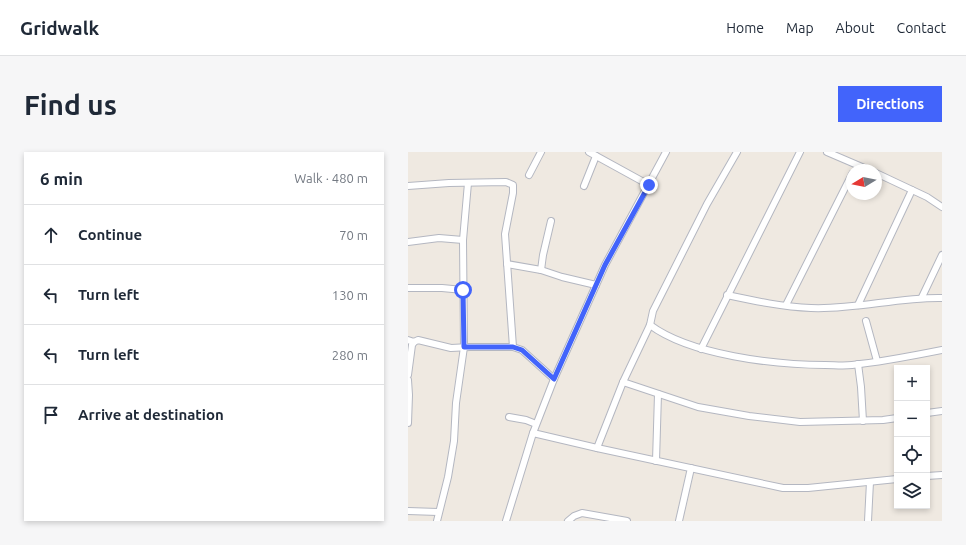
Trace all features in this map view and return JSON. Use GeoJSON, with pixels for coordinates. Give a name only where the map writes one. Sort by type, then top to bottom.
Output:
{"type":"FeatureCollection","features":[{"type":"Feature","properties":{"kind":"street"},"geometry":{"type":"LineString","coordinates":[[529,175],[541,152]]}},
{"type":"Feature","properties":{"kind":"street"},"geometry":{"type":"LineString","coordinates":[[589,152],[649,185]]}},
{"type":"Feature","properties":{"kind":"street"},"geometry":{"type":"LineString","coordinates":[[506,521],[536,424],[554,379],[605,265],[666,152]]}},
{"type":"Feature","properties":{"kind":"street"},"geometry":{"type":"LineString","coordinates":[[597,448],[623,382],[650,325],[653,311],[707,204],[737,152]]}},
{"type":"Feature","properties":{"kind":"street"},"geometry":{"type":"LineString","coordinates":[[701,348],[800,152]]}},
{"type":"Feature","properties":{"kind":"street"},"geometry":{"type":"LineString","coordinates":[[827,152],[849,164]]}},
{"type":"Feature","properties":{"kind":"street"},"geometry":{"type":"LineString","coordinates":[[584,186],[596,156]]}},
{"type":"Feature","properties":{"kind":"street"},"geometry":{"type":"LineString","coordinates":[[882,176],[942,206]]}},
{"type":"Feature","properties":{"kind":"street"},"geometry":{"type":"LineString","coordinates":[[408,186],[450,183],[506,182],[513,185],[513,193],[505,234],[513,347]]}},
{"type":"Feature","properties":{"kind":"street"},"geometry":{"type":"LineString","coordinates":[[437,521],[438,512],[448,477],[454,441],[456,403],[464,347],[463,240],[468,183]]}},
{"type":"Feature","properties":{"kind":"street"},"geometry":{"type":"LineString","coordinates":[[786,305],[846,186]]}},
{"type":"Feature","properties":{"kind":"street"},"geometry":{"type":"LineString","coordinates":[[858,306],[912,190]]}},
{"type":"Feature","properties":{"kind":"street"},"geometry":{"type":"LineString","coordinates":[[541,270],[551,221]]}},
{"type":"Feature","properties":{"kind":"street"},"geometry":{"type":"LineString","coordinates":[[408,242],[439,238],[463,240]]}},
{"type":"Feature","properties":{"kind":"street"},"geometry":{"type":"LineString","coordinates":[[922,297],[942,255]]}},
{"type":"Feature","properties":{"kind":"street"},"geometry":{"type":"LineString","coordinates":[[507,264],[541,270],[562,277],[596,285]]}},
{"type":"Feature","properties":{"kind":"street"},"geometry":{"type":"LineString","coordinates":[[408,288],[442,288],[463,290]]}},
{"type":"Feature","properties":{"kind":"street"},"geometry":{"type":"LineString","coordinates":[[727,295],[755,302],[811,308],[858,306],[922,297],[942,298]]}},
{"type":"Feature","properties":{"kind":"street"},"geometry":{"type":"LineString","coordinates":[[866,321],[876,361]]}},
{"type":"Feature","properties":{"kind":"street"},"geometry":{"type":"LineString","coordinates":[[650,325],[671,338],[701,348],[750,359],[804,365],[851,366],[942,350]]}},
{"type":"Feature","properties":{"kind":"street"},"geometry":{"type":"LineString","coordinates":[[408,375],[412,345],[411,341],[418,340],[451,348],[513,347],[522,350],[554,379]]}},
{"type":"Feature","properties":{"kind":"street"},"geometry":{"type":"LineString","coordinates":[[858,364],[863,420]]}},
{"type":"Feature","properties":{"kind":"street"},"geometry":{"type":"LineString","coordinates":[[408,380],[408,423]]}},
{"type":"Feature","properties":{"kind":"street"},"geometry":{"type":"LineString","coordinates":[[623,382],[698,407],[749,416],[800,422],[894,418]]}},
{"type":"Feature","properties":{"kind":"street"},"geometry":{"type":"LineString","coordinates":[[656,461],[658,394]]}},
{"type":"Feature","properties":{"kind":"street"},"geometry":{"type":"LineString","coordinates":[[930,413],[942,411]]}},
{"type":"Feature","properties":{"kind":"street"},"geometry":{"type":"LineString","coordinates":[[509,416],[536,424]]}},
{"type":"Feature","properties":{"kind":"street"},"geometry":{"type":"LineString","coordinates":[[533,433],[783,488],[808,488],[894,479]]}},
{"type":"Feature","properties":{"kind":"street"},"geometry":{"type":"LineString","coordinates":[[679,521],[691,468]]}},
{"type":"Feature","properties":{"kind":"street"},"geometry":{"type":"LineString","coordinates":[[930,476],[942,475]]}},
{"type":"Feature","properties":{"kind":"street"},"geometry":{"type":"LineString","coordinates":[[868,521],[870,482]]}},
{"type":"Feature","properties":{"kind":"street"},"geometry":{"type":"LineString","coordinates":[[408,511],[438,512]]}},
{"type":"Feature","properties":{"kind":"street"},"geometry":{"type":"LineString","coordinates":[[568,521],[574,516],[582,513],[627,521]]}},
{"type":"Feature","properties":{"kind":"route"},"geometry":{"type":"LineString","coordinates":[[463,290],[464,347],[503,346],[522,350],[554,379],[605,265],[649,185]]}}]}
